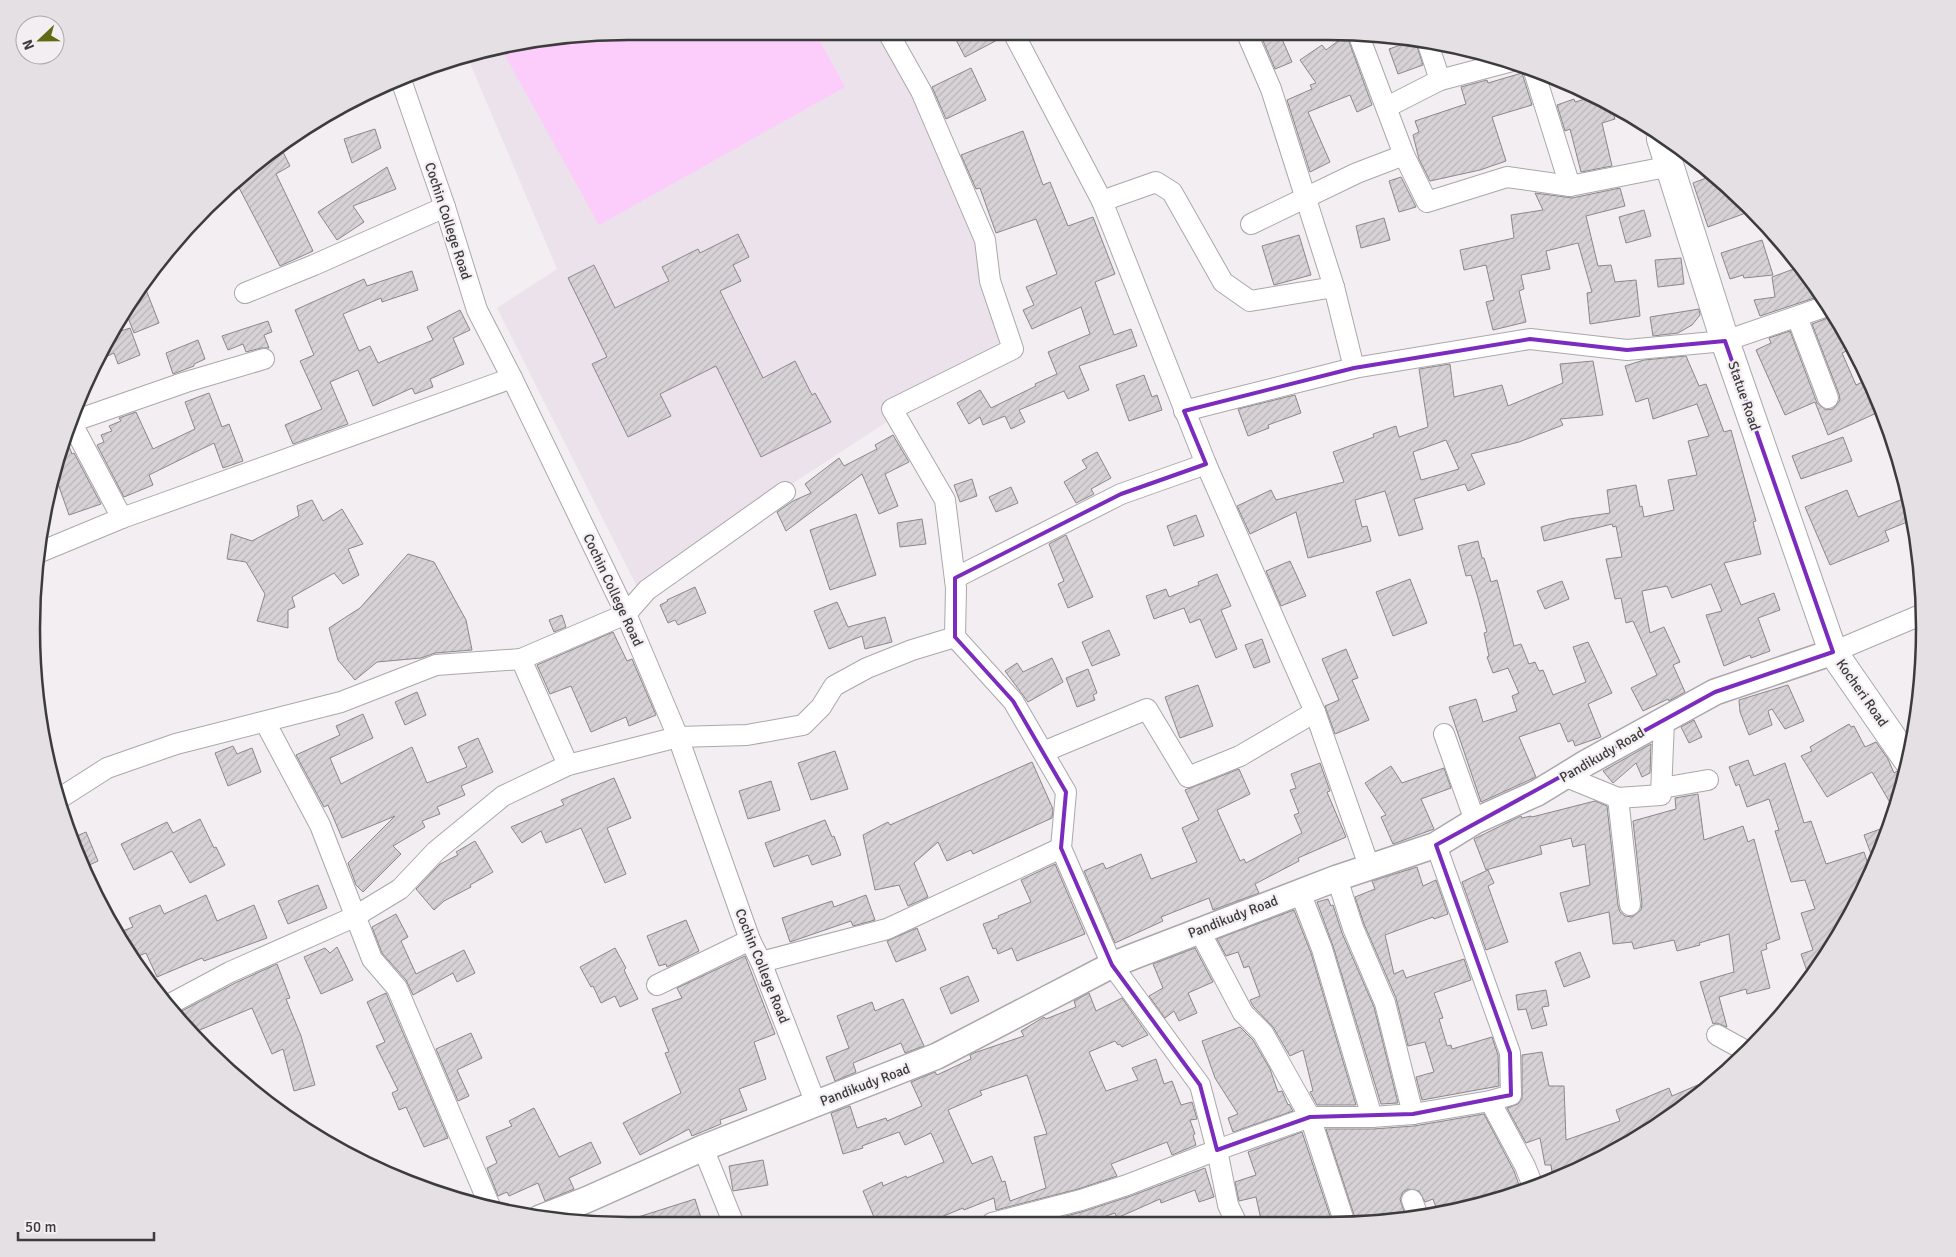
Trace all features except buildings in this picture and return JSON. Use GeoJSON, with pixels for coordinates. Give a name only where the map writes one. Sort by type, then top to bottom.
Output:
{"type":"FeatureCollection","features":[{"type":"Feature","properties":{"kind":"main road","name":"Statue Road"},"geometry":{"type":"LineString","coordinates":[[1669,152],[1725,342],[1833,652]]}},
{"type":"Feature","properties":{"kind":"main road","name":"Kocheri Road"},"geometry":{"type":"LineString","coordinates":[[1833,652],[1903,753]]}},
{"type":"Feature","properties":{"kind":"street"},"geometry":{"type":"LineString","coordinates":[[892,40],[921,91],[985,240],[990,280],[1014,350],[892,409],[945,500],[955,578],[955,637],[1013,701],[1066,792],[1060,848],[1112,965],[1200,1085],[1217,1150],[1230,1217]]}},
{"type":"Feature","properties":{"kind":"street"},"geometry":{"type":"LineString","coordinates":[[1017,40],[1102,202],[1206,464],[1315,712],[1369,866]]}},
{"type":"Feature","properties":{"kind":"street"},"geometry":{"type":"LineString","coordinates":[[1250,40],[1271,89],[1306,196],[1334,287],[1354,368]]}},
{"type":"Feature","properties":{"kind":"street"},"geometry":{"type":"LineString","coordinates":[[1361,41],[1404,155],[1427,202],[1507,177],[1570,186],[1669,152]]}},
{"type":"Feature","properties":{"kind":"street"},"geometry":{"type":"LineString","coordinates":[[1430,49],[1440,80]]}},
{"type":"Feature","properties":{"kind":"street"},"geometry":{"type":"LineString","coordinates":[[1387,107],[1440,80],[1497,65]]}},
{"type":"Feature","properties":{"kind":"street"},"geometry":{"type":"LineString","coordinates":[[1536,79],[1570,186]]}},
{"type":"Feature","properties":{"kind":"street","name":"Cochin College Road"},"geometry":{"type":"LineString","coordinates":[[403,85],[445,207],[477,310],[512,378],[626,614],[678,737],[750,940],[761,962],[816,1104]]}},
{"type":"Feature","properties":{"kind":"street"},"geometry":{"type":"LineString","coordinates":[[1251,224],[1306,196],[1404,155]]}},
{"type":"Feature","properties":{"kind":"street"},"geometry":{"type":"LineString","coordinates":[[1102,202],[1156,182],[1172,192],[1223,282],[1250,301],[1334,287]]}},
{"type":"Feature","properties":{"kind":"street"},"geometry":{"type":"LineString","coordinates":[[245,293],[314,265],[445,207]]}},
{"type":"Feature","properties":{"kind":"street"},"geometry":{"type":"LineString","coordinates":[[1184,411],[1354,368],[1530,339],[1627,350],[1725,342],[1821,308]]}},
{"type":"Feature","properties":{"kind":"street"},"geometry":{"type":"LineString","coordinates":[[1797,317],[1828,398]]}},
{"type":"Feature","properties":{"kind":"street"},"geometry":{"type":"LineString","coordinates":[[79,418],[186,382],[264,359]]}},
{"type":"Feature","properties":{"kind":"street"},"geometry":{"type":"LineString","coordinates":[[45,550],[122,518],[512,378]]}},
{"type":"Feature","properties":{"kind":"street"},"geometry":{"type":"LineString","coordinates":[[75,429],[122,518]]}},
{"type":"Feature","properties":{"kind":"street"},"geometry":{"type":"LineString","coordinates":[[955,578],[1120,494],[1206,464]]}},
{"type":"Feature","properties":{"kind":"street"},"geometry":{"type":"LineString","coordinates":[[64,796],[107,768],[176,744],[342,702],[436,665],[521,659],[626,614],[647,590],[786,492]]}},
{"type":"Feature","properties":{"kind":"street","name":"Pandikudy Road"},"geometry":{"type":"LineString","coordinates":[[555,1212],[703,1148],[937,1056],[1112,965],[1369,866],[1436,845],[1475,821],[1537,793],[1715,692],[1833,652],[1916,617]]}},
{"type":"Feature","properties":{"kind":"street"},"geometry":{"type":"LineString","coordinates":[[174,1002],[230,972],[354,917],[400,889],[436,851],[503,796],[568,766],[678,737],[747,735],[803,725],[822,707],[834,686],[876,664],[912,650],[955,637]]}},
{"type":"Feature","properties":{"kind":"street"},"geometry":{"type":"LineString","coordinates":[[521,659],[568,766]]}},
{"type":"Feature","properties":{"kind":"street"},"geometry":{"type":"LineString","coordinates":[[1042,752],[1147,709],[1188,776],[1240,756],[1315,712]]}},
{"type":"Feature","properties":{"kind":"street"},"geometry":{"type":"LineString","coordinates":[[1564,776],[1618,798],[1661,795],[1664,720]]}},
{"type":"Feature","properties":{"kind":"street"},"geometry":{"type":"LineString","coordinates":[[265,722],[320,825],[354,917],[372,959],[397,988],[487,1200]]}},
{"type":"Feature","properties":{"kind":"street"},"geometry":{"type":"LineString","coordinates":[[1444,734],[1475,821]]}},
{"type":"Feature","properties":{"kind":"street"},"geometry":{"type":"LineString","coordinates":[[1662,788],[1708,780]]}},
{"type":"Feature","properties":{"kind":"street"},"geometry":{"type":"LineString","coordinates":[[1618,798],[1630,905]]}},
{"type":"Feature","properties":{"kind":"street"},"geometry":{"type":"LineString","coordinates":[[1015,1217],[1081,1200],[1127,1185],[1310,1116],[1372,1117],[1413,1114],[1490,1101],[1511,1095],[1510,1053],[1436,845]]}},
{"type":"Feature","properties":{"kind":"street"},"geometry":{"type":"LineString","coordinates":[[761,962],[888,929],[1060,848]]}},
{"type":"Feature","properties":{"kind":"street"},"geometry":{"type":"LineString","coordinates":[[1337,878],[1353,928],[1385,1003],[1413,1114]]}},
{"type":"Feature","properties":{"kind":"street"},"geometry":{"type":"LineString","coordinates":[[1300,892],[1322,949],[1372,1117]]}},
{"type":"Feature","properties":{"kind":"street"},"geometry":{"type":"LineString","coordinates":[[1199,930],[1243,1013],[1263,1033],[1310,1116],[1343,1217]]}},
{"type":"Feature","properties":{"kind":"street"},"geometry":{"type":"LineString","coordinates":[[657,985],[750,940]]}},
{"type":"Feature","properties":{"kind":"street"},"geometry":{"type":"LineString","coordinates":[[1717,1035],[1741,1048]]}},
{"type":"Feature","properties":{"kind":"street"},"geometry":{"type":"LineString","coordinates":[[1490,1101],[1531,1181]]}},
{"type":"Feature","properties":{"kind":"street"},"geometry":{"type":"LineString","coordinates":[[703,1148],[731,1217]]}},
{"type":"Feature","properties":{"kind":"highlighted area"},"geometry":{"type":"Polygon","coordinates":[[[1530,339],[1627,350],[1725,341],[1833,652],[1715,692],[1436,845],[1510,1053],[1511,1095],[1413,1114],[1310,1117],[1217,1150],[1200,1085],[1112,965],[1061,848],[1066,792],[1013,701],[955,637],[955,578],[1121,494],[1206,464],[1184,411],[1354,368],[1530,339]]]}},
{"type":"Feature","properties":{"kind":"shaded area"},"geometry":{"type":"Polygon","coordinates":[[[819,40],[845,87],[599,225],[504,53],[590,41],[819,40]]]}},
{"type":"Feature","properties":{"kind":"shaded area"},"geometry":{"type":"Polygon","coordinates":[[[885,40],[914,93],[982,250],[1001,343],[884,408],[890,420],[636,585],[497,308],[557,269],[470,62],[514,51],[590,41],[885,40]]]}}]}
